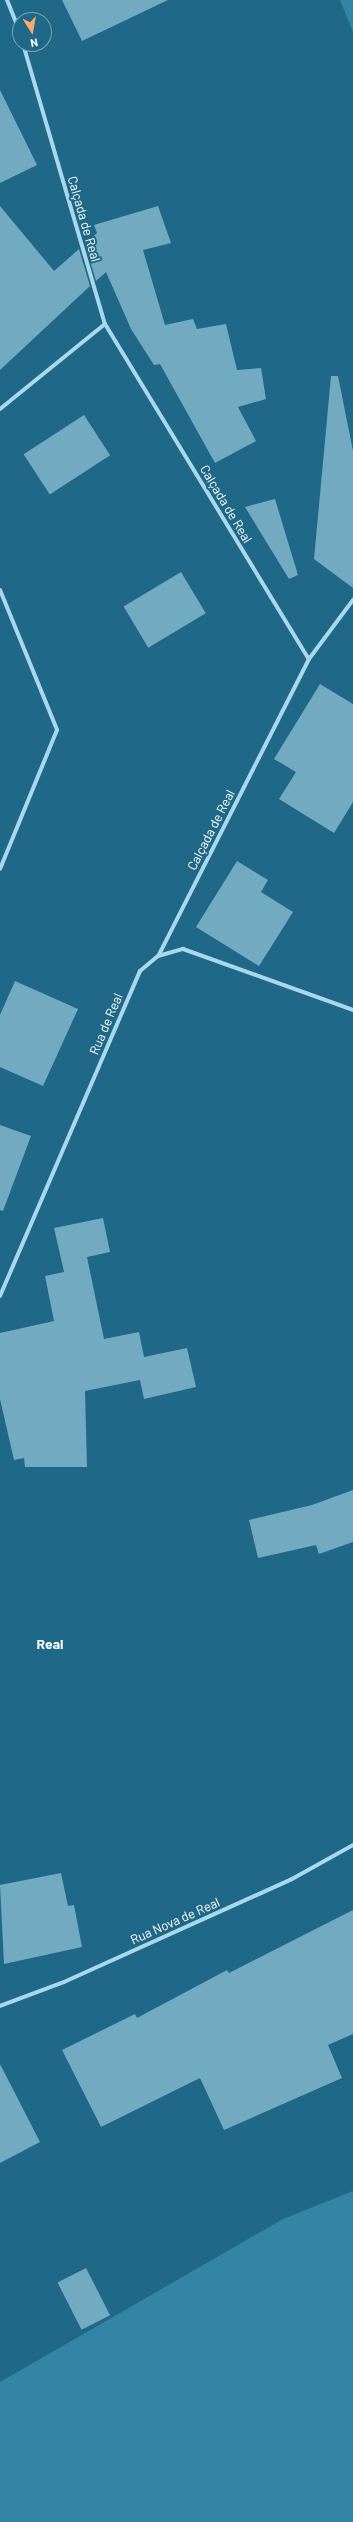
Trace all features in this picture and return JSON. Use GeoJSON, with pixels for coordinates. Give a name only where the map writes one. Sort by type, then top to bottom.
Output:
{"type":"FeatureCollection","features":[{"type":"Feature","properties":{"kind":"street"},"geometry":{"type":"LineString","coordinates":[[8,0],[12,12]]}},
{"type":"Feature","properties":{"kind":"street","name":"Calçada de Real"},"geometry":{"type":"LineString","coordinates":[[25,52],[105,324],[309,659],[158,956]]}},
{"type":"Feature","properties":{"kind":"street"},"geometry":{"type":"LineString","coordinates":[[0,409],[105,324]]}},
{"type":"Feature","properties":{"kind":"street"},"geometry":{"type":"LineString","coordinates":[[0,590],[57,730],[0,870]]}},
{"type":"Feature","properties":{"kind":"street"},"geometry":{"type":"LineString","coordinates":[[309,659],[353,600]]}},
{"type":"Feature","properties":{"kind":"street","name":"Rua de Real"},"geometry":{"type":"LineString","coordinates":[[0,1296],[140,971],[158,956],[183,949],[353,1010]]}},
{"type":"Feature","properties":{"kind":"street","name":"Rua Nova de Real"},"geometry":{"type":"LineString","coordinates":[[0,2006],[64,1982],[292,1879],[353,1845]]}},
{"type":"Feature","properties":{"kind":"shaded area"},"geometry":{"type":"Polygon","coordinates":[[[340,0],[353,0],[353,32],[340,0]]]}},
{"type":"Feature","properties":{"kind":"shaded area"},"geometry":{"type":"Polygon","coordinates":[[[353,2191],[353,2522],[0,2522],[0,2382],[283,2219],[353,2191]]]}},
{"type":"Feature","properties":{"kind":"building"},"geometry":{"type":"Polygon","coordinates":[[[62,0],[168,0],[82,41],[62,0]]]}},
{"type":"Feature","properties":{"kind":"building"},"geometry":{"type":"Polygon","coordinates":[[[0,90],[37,165],[0,183],[0,90]]]}},
{"type":"Feature","properties":{"kind":"building"},"geometry":{"type":"Polygon","coordinates":[[[0,206],[54,271],[79,249],[90,286],[0,370],[0,206]]]}},
{"type":"Feature","properties":{"kind":"building"},"geometry":{"type":"Polygon","coordinates":[[[158,206],[171,243],[143,250],[165,325],[193,319],[197,329],[226,324],[237,370],[261,368],[266,399],[238,407],[256,441],[215,463],[160,364],[154,365],[131,329],[106,272],[96,281],[85,244],[97,233],[94,225],[158,206]]]}},
{"type":"Feature","properties":{"kind":"building"},"geometry":{"type":"Polygon","coordinates":[[[331,376],[338,376],[353,451],[353,588],[314,559],[331,376]]]}},
{"type":"Feature","properties":{"kind":"building"},"geometry":{"type":"Polygon","coordinates":[[[84,415],[110,455],[50,494],[24,454],[84,415]]]}},
{"type":"Feature","properties":{"kind":"building"},"geometry":{"type":"Polygon","coordinates":[[[275,499],[298,575],[289,579],[245,507],[275,499]]]}},
{"type":"Feature","properties":{"kind":"building"},"geometry":{"type":"Polygon","coordinates":[[[181,572],[206,613],[148,648],[124,607],[181,572]]]}},
{"type":"Feature","properties":{"kind":"building"},"geometry":{"type":"Polygon","coordinates":[[[320,684],[353,704],[353,802],[334,833],[279,799],[296,772],[274,759],[320,684]]]}},
{"type":"Feature","properties":{"kind":"building"},"geometry":{"type":"Polygon","coordinates":[[[237,861],[268,880],[261,892],[293,912],[259,966],[196,927],[237,861]]]}},
{"type":"Feature","properties":{"kind":"building"},"geometry":{"type":"Polygon","coordinates":[[[15,981],[78,1009],[43,1086],[0,1067],[0,1015],[15,981]]]}},
{"type":"Feature","properties":{"kind":"building"},"geometry":{"type":"Polygon","coordinates":[[[0,1125],[31,1136],[3,1211],[0,1210],[0,1125]]]}},
{"type":"Feature","properties":{"kind":"building"},"geometry":{"type":"Polygon","coordinates":[[[103,1218],[110,1252],[87,1257],[104,1339],[139,1332],[144,1357],[187,1348],[196,1387],[144,1399],[140,1380],[85,1391],[87,1467],[25,1467],[24,1458],[14,1460],[0,1399],[0,1333],[54,1321],[45,1276],[64,1272],[54,1228],[103,1218]]]}},
{"type":"Feature","properties":{"kind":"building"},"geometry":{"type":"Polygon","coordinates":[[[353,1490],[353,1542],[319,1554],[316,1545],[258,1558],[249,1520],[312,1505],[353,1490]]]}},
{"type":"Feature","properties":{"kind":"building"},"geometry":{"type":"Polygon","coordinates":[[[61,1873],[68,1906],[74,1905],[82,1947],[4,1964],[0,1885],[61,1873]]]}},
{"type":"Feature","properties":{"kind":"building"},"geometry":{"type":"Polygon","coordinates":[[[353,1910],[353,2034],[328,2045],[342,2078],[224,2130],[200,2078],[101,2127],[62,2050],[135,2014],[137,2018],[227,1970],[229,1973],[353,1910]]]}},
{"type":"Feature","properties":{"kind":"building"},"geometry":{"type":"Polygon","coordinates":[[[0,2064],[40,2142],[0,2163],[0,2064]]]}},
{"type":"Feature","properties":{"kind":"building"},"geometry":{"type":"Polygon","coordinates":[[[86,2268],[110,2315],[82,2330],[57,2283],[86,2268]]]}},
{"type":"Feature","properties":{"kind":"district","name":"Real"},"geometry":{"type":"Point","coordinates":[50,1644]}}]}
